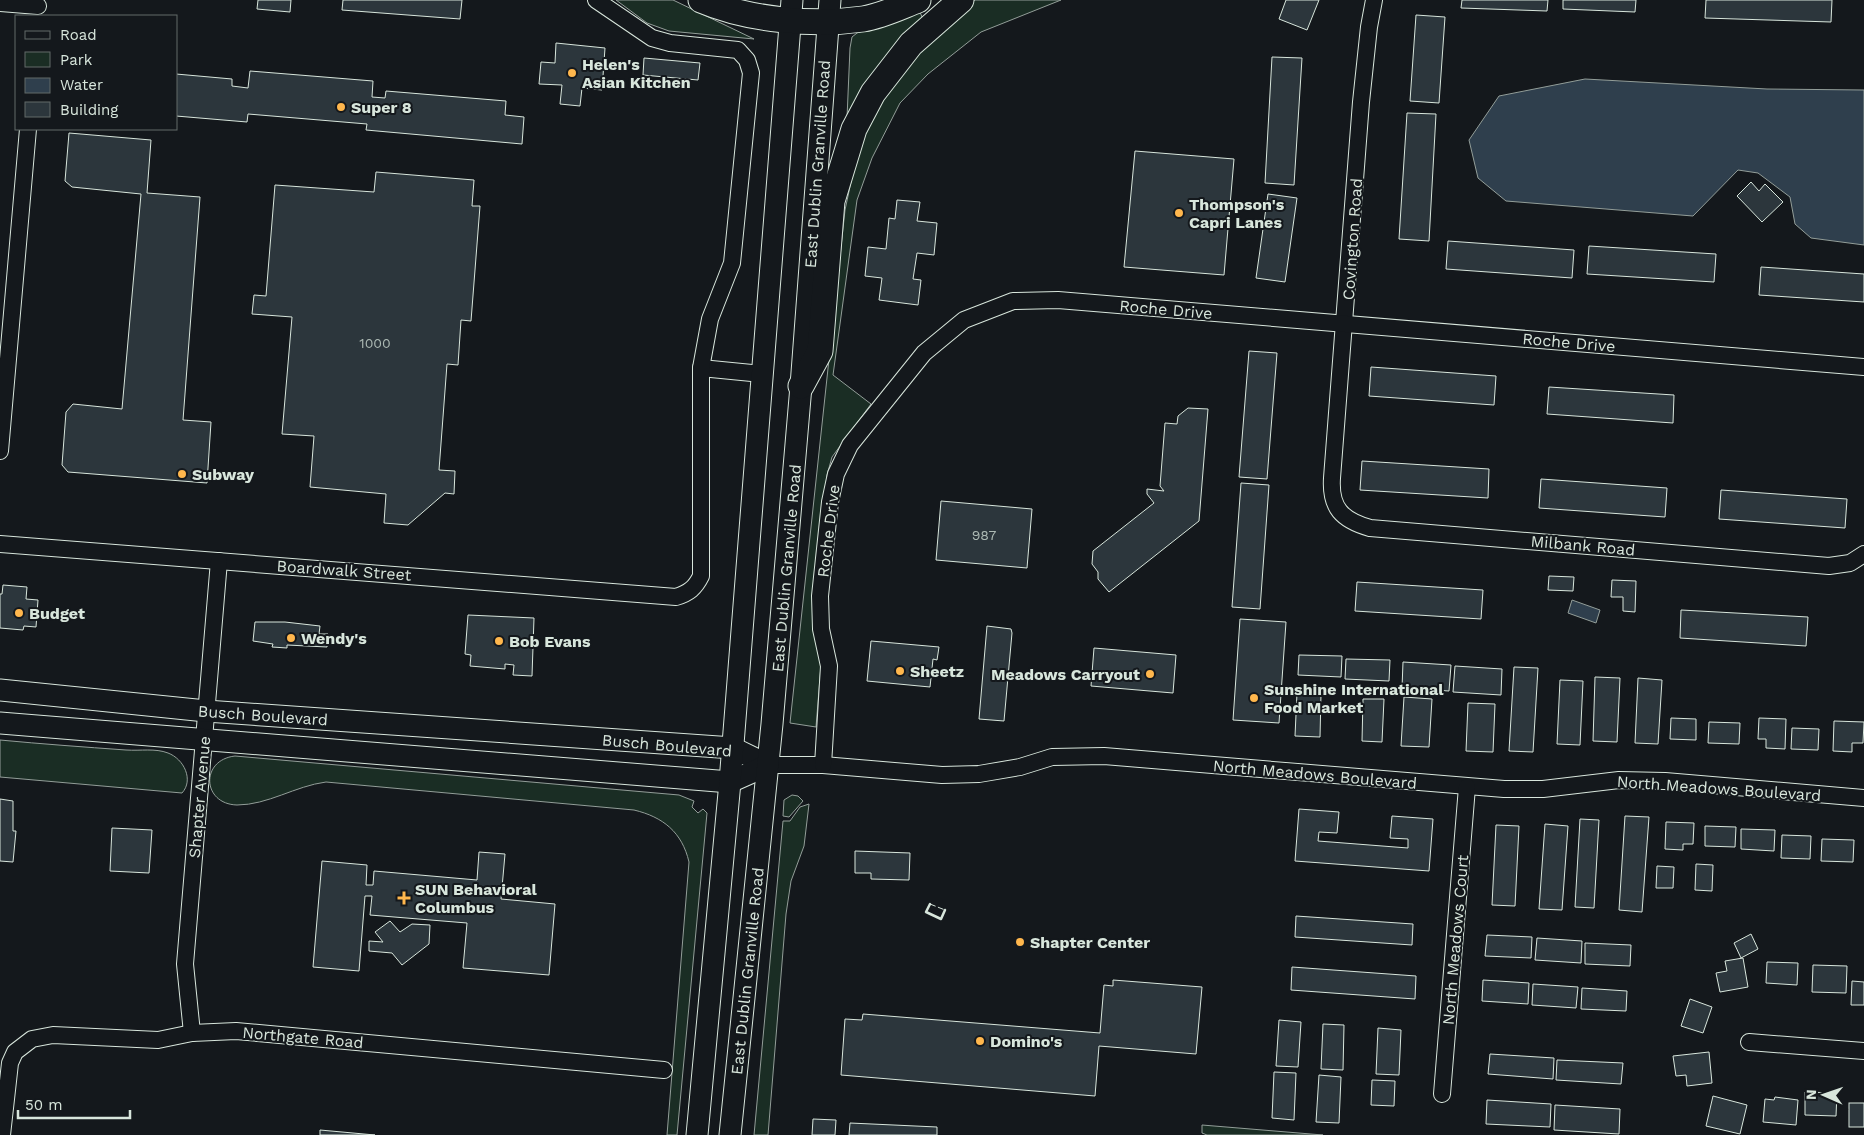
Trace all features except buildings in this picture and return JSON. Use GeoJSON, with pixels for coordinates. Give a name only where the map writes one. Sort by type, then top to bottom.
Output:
{"type":"FeatureCollection","features":[{"type":"Feature","properties":{"kind":"highway"},"geometry":{"type":"LineString","coordinates":[[701,0],[744,15],[792,10],[829,11],[864,19],[918,0]]}},
{"type":"Feature","properties":{"kind":"highway"},"geometry":{"type":"LineString","coordinates":[[801,386],[820,351],[832,201],[854,129],[873,94],[906,50],[934,22],[961,0]]}},
{"type":"Feature","properties":{"kind":"main road","name":"East Dublin Granville Road"},"geometry":{"type":"LineString","coordinates":[[697,1135],[733,748],[792,10]]}},
{"type":"Feature","properties":{"kind":"main road","name":"East Dublin Granville Road"},"geometry":{"type":"LineString","coordinates":[[730,1135],[768,765],[801,386],[829,11]]}},
{"type":"Feature","properties":{"kind":"main road","name":"Busch Boulevard"},"geometry":{"type":"LineString","coordinates":[[0,690],[206,711],[733,748],[768,765]]}},
{"type":"Feature","properties":{"kind":"main road","name":"Busch Boulevard"},"geometry":{"type":"LineString","coordinates":[[0,723],[730,782],[768,765]]}},
{"type":"Feature","properties":{"kind":"street"},"geometry":{"type":"LineString","coordinates":[[596,0],[652,38],[670,43],[738,50],[747,60],[751,73],[732,262],[710,319],[701,368],[762,374]]}},
{"type":"Feature","properties":{"kind":"street","name":"Covington Road"},"geometry":{"type":"LineString","coordinates":[[1332,478],[1361,102],[1369,27],[1374,0]]}},
{"type":"Feature","properties":{"kind":"street"},"geometry":{"type":"LineString","coordinates":[[0,3],[38,7]]}},
{"type":"Feature","properties":{"kind":"street"},"geometry":{"type":"LineString","coordinates":[[0,451],[28,130]]}},
{"type":"Feature","properties":{"kind":"street","name":"Roche Drive"},"geometry":{"type":"LineString","coordinates":[[823,765],[829,666],[819,616],[830,502],[836,474],[850,445],[924,353],[964,320],[1013,301],[1058,300],[1864,368]]}},
{"type":"Feature","properties":{"kind":"street","name":"Boardwalk Street"},"geometry":{"type":"LineString","coordinates":[[0,544],[676,597],[688,593],[697,584],[701,576],[701,368]]}},
{"type":"Feature","properties":{"kind":"street","name":"Milbank Road"},"geometry":{"type":"LineString","coordinates":[[1332,478],[1333,500],[1338,509],[1352,523],[1370,528],[1829,566],[1850,563],[1864,554]]}},
{"type":"Feature","properties":{"kind":"street","name":"Shapter Avenue"},"geometry":{"type":"LineString","coordinates":[[192,1033],[185,964],[219,560]]}},
{"type":"Feature","properties":{"kind":"street","name":"North Meadows Boulevard"},"geometry":{"type":"LineString","coordinates":[[768,765],[823,765],[942,775],[979,774],[1020,767],[1052,758],[1104,756],[1467,787],[1543,788],[1618,780],[1666,781],[1864,798]]}},
{"type":"Feature","properties":{"kind":"street","name":"North Meadows Court"},"geometry":{"type":"LineString","coordinates":[[1442,1094],[1467,787]]}},
{"type":"Feature","properties":{"kind":"street","name":"Northgate Road"},"geometry":{"type":"LineString","coordinates":[[2,1135],[2,1115],[10,1063],[15,1052],[32,1039],[52,1035],[158,1040],[192,1033],[236,1031],[664,1070]]}},
{"type":"Feature","properties":{"kind":"street"},"geometry":{"type":"LineString","coordinates":[[1749,1042],[1864,1051]]}},
{"type":"Feature","properties":{"kind":"green space"},"geometry":{"type":"Polygon","coordinates":[[[616,0],[673,0],[754,39],[669,31],[647,23],[616,0]]]}},
{"type":"Feature","properties":{"kind":"green space"},"geometry":{"type":"Polygon","coordinates":[[[975,0],[1061,0],[981,32],[928,74],[900,103],[872,158],[857,200],[833,375],[871,404],[832,457],[827,475],[813,617],[821,665],[816,727],[790,723],[845,210],[856,161],[862,141],[875,112],[899,76],[912,59],[942,28],[975,0]]]}},
{"type":"Feature","properties":{"kind":"green space"},"geometry":{"type":"Polygon","coordinates":[[[920,12],[922,17],[898,45],[847,118],[852,37],[857,33],[920,12]]]}},
{"type":"Feature","properties":{"kind":"green space"},"geometry":{"type":"Polygon","coordinates":[[[0,740],[163,751],[174,756],[183,765],[187,782],[182,793],[0,777],[0,740]]]}},
{"type":"Feature","properties":{"kind":"green space"},"geometry":{"type":"Polygon","coordinates":[[[235,756],[679,795],[694,801],[692,807],[698,813],[703,809],[707,813],[677,1135],[667,1135],[689,862],[682,842],[670,827],[654,817],[634,810],[326,782],[303,787],[260,802],[237,805],[225,803],[212,790],[210,782],[211,773],[216,765],[224,759],[235,756]]]}},
{"type":"Feature","properties":{"kind":"green space"},"geometry":{"type":"Polygon","coordinates":[[[792,795],[798,796],[803,801],[789,817],[783,816],[784,800],[792,795]]]}},
{"type":"Feature","properties":{"kind":"green space"},"geometry":{"type":"Polygon","coordinates":[[[809,804],[804,846],[791,881],[786,914],[768,1135],[754,1135],[783,821],[790,821],[800,807],[809,804]]]}},
{"type":"Feature","properties":{"kind":"green space"},"geometry":{"type":"Polygon","coordinates":[[[1202,1125],[1323,1135],[1207,1135],[1202,1133],[1202,1125]]]}},
{"type":"Feature","properties":{"kind":"water"},"geometry":{"type":"Polygon","coordinates":[[[1585,79],[1767,89],[1864,90],[1864,245],[1811,238],[1795,224],[1790,197],[1758,173],[1738,170],[1693,216],[1506,201],[1478,178],[1469,140],[1499,96],[1585,79]]]}},
{"type":"Feature","properties":{"kind":"water"},"geometry":{"type":"Polygon","coordinates":[[[1572,600],[1600,610],[1596,623],[1568,613],[1572,600]]]}},
{"type":"Feature","properties":{"kind":"fence"},"geometry":{"type":"LineString","coordinates":[[930,904],[945,910]]}},
{"type":"Feature","properties":{"kind":"wall"},"geometry":{"type":"LineString","coordinates":[[930,904],[926,912],[941,919],[945,910]]}},
{"type":"Feature","properties":{"kind":"place","name":"Helen's Asian Kitchen"},"geometry":{"type":"Point","coordinates":[572,73]}},
{"type":"Feature","properties":{"kind":"place","name":"Super 8"},"geometry":{"type":"Point","coordinates":[341,107]}},
{"type":"Feature","properties":{"kind":"place","name":"Thompson's Capri Lanes"},"geometry":{"type":"Point","coordinates":[1179,213]}},
{"type":"Feature","properties":{"kind":"place","name":"Subway"},"geometry":{"type":"Point","coordinates":[182,474]}},
{"type":"Feature","properties":{"kind":"place","name":"Budget"},"geometry":{"type":"Point","coordinates":[19,613]}},
{"type":"Feature","properties":{"kind":"place","name":"Wendy's"},"geometry":{"type":"Point","coordinates":[291,638]}},
{"type":"Feature","properties":{"kind":"place","name":"Bob Evans"},"geometry":{"type":"Point","coordinates":[499,641]}},
{"type":"Feature","properties":{"kind":"place","name":"Sheetz"},"geometry":{"type":"Point","coordinates":[900,671]}},
{"type":"Feature","properties":{"kind":"place","name":"Meadows Carryout"},"geometry":{"type":"Point","coordinates":[1150,674]}},
{"type":"Feature","properties":{"kind":"place","name":"Sunshine International Food Market"},"geometry":{"type":"Point","coordinates":[1254,698]}},
{"type":"Feature","properties":{"kind":"place","name":"SUN Behavioral Columbus"},"geometry":{"type":"Point","coordinates":[404,898]}},
{"type":"Feature","properties":{"kind":"place","name":"Shapter Center"},"geometry":{"type":"Point","coordinates":[1020,942]}},
{"type":"Feature","properties":{"kind":"place","name":"Domino's"},"geometry":{"type":"Point","coordinates":[980,1041]}}]}
